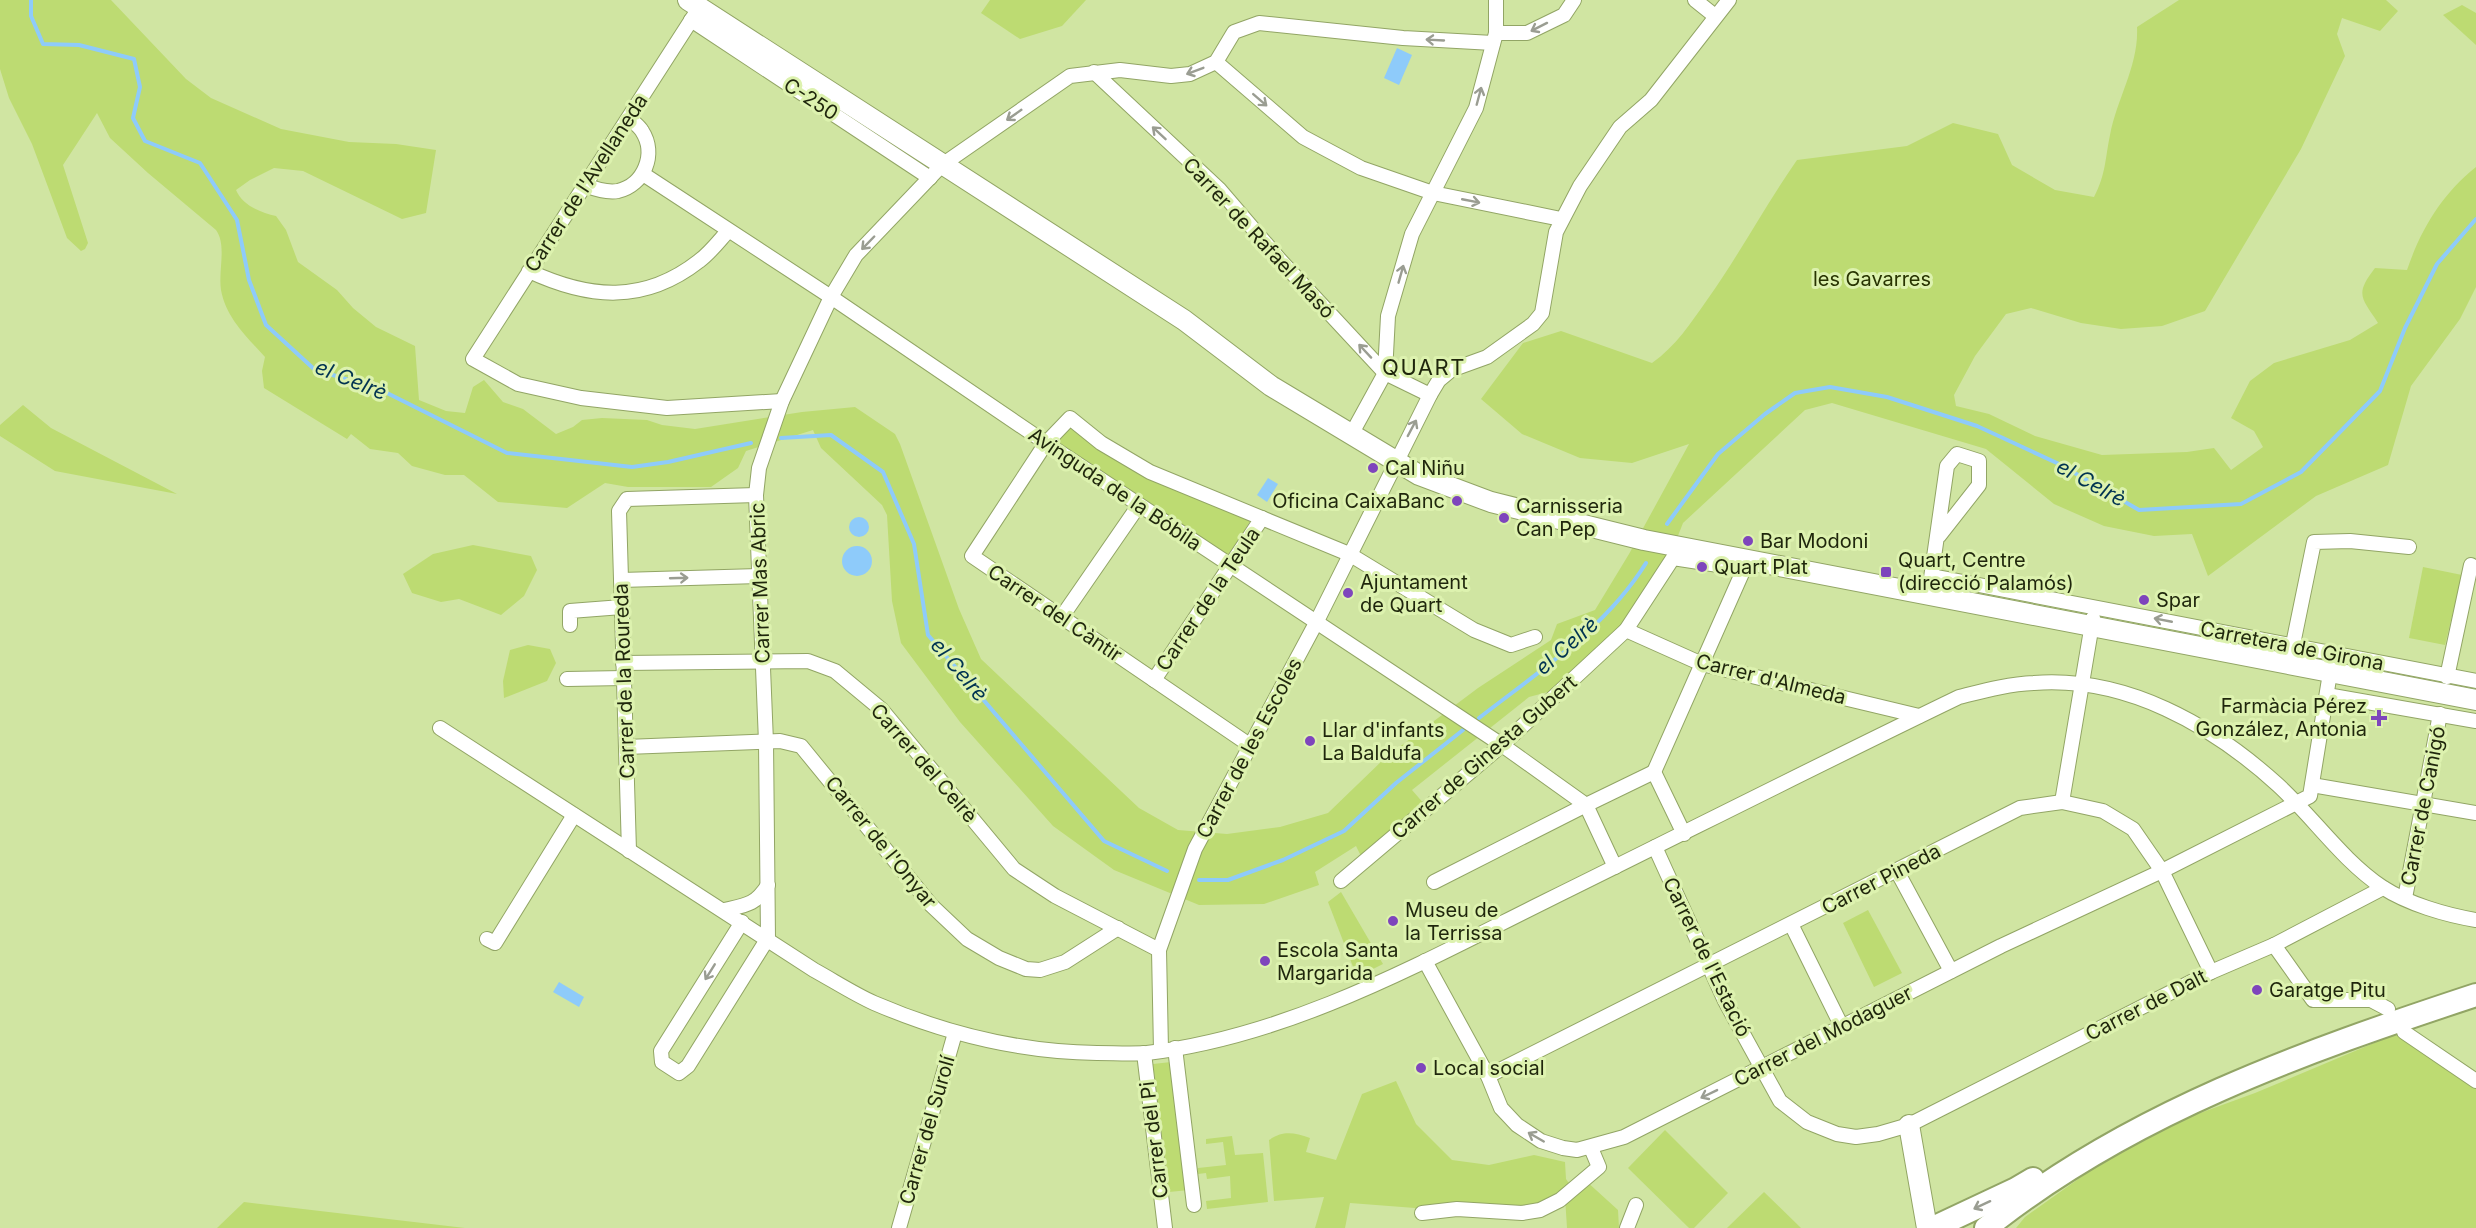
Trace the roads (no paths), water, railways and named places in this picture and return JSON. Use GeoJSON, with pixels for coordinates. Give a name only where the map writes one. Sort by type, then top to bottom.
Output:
{"type":"FeatureCollection","features":[{"type":"Feature","properties":{"kind":"main road","name":"C-250"},"geometry":{"type":"LineString","coordinates":[[693,9],[936,171],[1184,320],[1271,386],[1419,475],[1491,502],[1746,565],[1929,596],[2093,617],[2290,655],[2330,673],[2476,700]]}},
{"type":"Feature","properties":{"kind":"main road"},"geometry":{"type":"LineString","coordinates":[[1986,1228],[2046,1185],[2128,1135],[2189,1102],[2282,1062],[2376,1027],[2476,995]]}},
{"type":"Feature","properties":{"kind":"main road"},"geometry":{"type":"LineString","coordinates":[[1909,1125],[1928,1228]]}},
{"type":"Feature","properties":{"kind":"main road"},"geometry":{"type":"LineString","coordinates":[[1933,1228],[2016,1189],[2098,1139],[2128,1135]]}},
{"type":"Feature","properties":{"kind":"main road"},"geometry":{"type":"LineString","coordinates":[[2009,1228],[2046,1185]]}},
{"type":"Feature","properties":{"kind":"street"},"geometry":{"type":"LineString","coordinates":[[1351,435],[1385,373],[1388,316],[1412,234],[1476,108],[1494,38],[1496,0]]}},
{"type":"Feature","properties":{"kind":"street"},"geometry":{"type":"LineString","coordinates":[[1561,219],[1433,194],[1361,168],[1303,137],[1216,62],[1234,32],[1259,23],[1403,38],[1494,38],[1527,33],[1564,15],[1574,0]]}},
{"type":"Feature","properties":{"kind":"street"},"geometry":{"type":"LineString","coordinates":[[1695,0],[1715,16]]}},
{"type":"Feature","properties":{"kind":"street","name":"Carrer de les Escoles"},"geometry":{"type":"LineString","coordinates":[[1168,1049],[1159,950],[1195,849],[1316,623],[1395,461],[1438,380],[1451,370],[1487,357],[1533,324],[1542,313],[1556,232],[1561,219],[1597,158],[1620,127],[1651,100],[1715,16],[1730,0]]}},
{"type":"Feature","properties":{"kind":"street","name":"Carrer de l'Avellaneda"},"geometry":{"type":"LineString","coordinates":[[693,9],[628,118],[473,359],[518,384],[581,398],[668,408],[782,401]]}},
{"type":"Feature","properties":{"kind":"street","name":"Carrer Mas Abric"},"geometry":{"type":"LineString","coordinates":[[768,938],[766,742],[756,495],[759,468],[782,401],[831,297],[856,255],[936,171],[1070,76],[1120,70],[1171,76],[1190,74],[1216,62]]}},
{"type":"Feature","properties":{"kind":"street","name":"Carrer de Rafael Masó"},"geometry":{"type":"LineString","coordinates":[[1094,72],[1219,189],[1280,260],[1385,373],[1430,395]]}},
{"type":"Feature","properties":{"kind":"street"},"geometry":{"type":"LineString","coordinates":[[585,185],[601,190],[618,191],[634,184],[643,174],[649,160],[643,131],[628,118]]}},
{"type":"Feature","properties":{"kind":"street","name":"Avinguda de la Bóbila"},"geometry":{"type":"LineString","coordinates":[[643,174],[1502,745],[1586,805]]}},
{"type":"Feature","properties":{"kind":"street"},"geometry":{"type":"LineString","coordinates":[[529,272],[560,285],[588,292],[622,293],[677,276],[701,260],[728,231]]}},
{"type":"Feature","properties":{"kind":"street"},"geometry":{"type":"LineString","coordinates":[[1046,443],[1070,418],[1101,443],[1150,472],[1349,554],[1474,630],[1511,645],[1535,637]]}},
{"type":"Feature","properties":{"kind":"street","name":"Carrer del Càntir"},"geometry":{"type":"LineString","coordinates":[[1046,443],[972,556],[1251,746]]}},
{"type":"Feature","properties":{"kind":"street"},"geometry":{"type":"LineString","coordinates":[[1929,596],[1947,466],[1957,454],[1979,461],[1979,485],[1939,536]]}},
{"type":"Feature","properties":{"kind":"street","name":"Carrer de la Roureda"},"geometry":{"type":"LineString","coordinates":[[629,851],[618,511],[627,499],[756,495]]}},
{"type":"Feature","properties":{"kind":"street"},"geometry":{"type":"LineString","coordinates":[[1061,618],[1139,505]]}},
{"type":"Feature","properties":{"kind":"street","name":"Carrer de la Teula"},"geometry":{"type":"LineString","coordinates":[[1155,680],[1262,518]]}},
{"type":"Feature","properties":{"kind":"street"},"geometry":{"type":"LineString","coordinates":[[2290,655],[2314,542],[2350,541],[2409,547]]}},
{"type":"Feature","properties":{"kind":"street","name":"Carrer de Ginesta Gubert"},"geometry":{"type":"LineString","coordinates":[[1341,881],[1502,745],[1626,630],[1673,558],[1746,565]]}},
{"type":"Feature","properties":{"kind":"street"},"geometry":{"type":"LineString","coordinates":[[1434,882],[1654,772],[1746,565]]}},
{"type":"Feature","properties":{"kind":"street"},"geometry":{"type":"LineString","coordinates":[[2447,677],[2471,565]]}},
{"type":"Feature","properties":{"kind":"street"},"geometry":{"type":"LineString","coordinates":[[621,580],[759,576]]}},
{"type":"Feature","properties":{"kind":"street"},"geometry":{"type":"LineString","coordinates":[[1932,576],[2093,617],[2062,802]]}},
{"type":"Feature","properties":{"kind":"street"},"geometry":{"type":"LineString","coordinates":[[570,625],[570,611],[622,607]]}},
{"type":"Feature","properties":{"kind":"street","name":"Carrer d'Almeda"},"geometry":{"type":"LineString","coordinates":[[1626,630],[1702,664],[1919,716]]}},
{"type":"Feature","properties":{"kind":"street","name":"Carretera de Girona"},"geometry":{"type":"LineString","coordinates":[[2290,655],[2476,681]]}},
{"type":"Feature","properties":{"kind":"street","name":"Carrer del Celrè"},"geometry":{"type":"LineString","coordinates":[[623,663],[808,661],[835,671],[882,710],[1014,869],[1055,896],[1159,950]]}},
{"type":"Feature","properties":{"kind":"street"},"geometry":{"type":"LineString","coordinates":[[2296,803],[2310,796],[2330,673]]}},
{"type":"Feature","properties":{"kind":"street"},"geometry":{"type":"LineString","coordinates":[[567,679],[624,678]]}},
{"type":"Feature","properties":{"kind":"street"},"geometry":{"type":"LineString","coordinates":[[440,728],[768,938],[814,970],[873,1002],[955,1033],[1000,1045],[1071,1053],[1144,1053],[1168,1049],[1252,1031],[1322,1007],[1425,961],[1959,697],[2035,682],[2080,684],[2113,689],[2143,698],[2178,714],[2240,754],[2296,803],[2324,834],[2383,888],[2426,907],[2476,920]]}},
{"type":"Feature","properties":{"kind":"street","name":"Carretera de Girona"},"geometry":{"type":"LineString","coordinates":[[2327,695],[2476,721]]}},
{"type":"Feature","properties":{"kind":"street","name":"Carrer de Canigó"},"geometry":{"type":"LineString","coordinates":[[2405,898],[2440,714]]}},
{"type":"Feature","properties":{"kind":"street","name":"Carrer de l'Onyar"},"geometry":{"type":"LineString","coordinates":[[626,747],[780,741],[801,746],[931,905],[967,939],[999,958],[1026,969],[1040,970],[1065,962],[1118,928]]}},
{"type":"Feature","properties":{"kind":"street"},"geometry":{"type":"LineString","coordinates":[[1654,772],[1684,834]]}},
{"type":"Feature","properties":{"kind":"street"},"geometry":{"type":"LineString","coordinates":[[2312,785],[2476,813]]}},
{"type":"Feature","properties":{"kind":"street","name":"Carrer Pineda"},"geometry":{"type":"LineString","coordinates":[[1488,1076],[2020,808],[2062,802],[2103,811],[2133,830],[2162,871],[2211,972]]}},
{"type":"Feature","properties":{"kind":"street","name":"Carrer del Modaguer"},"geometry":{"type":"LineString","coordinates":[[1425,961],[1488,1076],[1501,1108],[1516,1125],[1541,1141],[1563,1148],[1577,1150],[1591,1148],[1624,1137],[1951,971],[2162,871],[2296,803]]}},
{"type":"Feature","properties":{"kind":"street"},"geometry":{"type":"LineString","coordinates":[[1586,805],[1615,867]]}},
{"type":"Feature","properties":{"kind":"street"},"geometry":{"type":"LineString","coordinates":[[487,939],[495,943],[573,815]]}},
{"type":"Feature","properties":{"kind":"street","name":"Carrer de l'Estació"},"geometry":{"type":"LineString","coordinates":[[1655,847],[1725,1001],[1780,1101],[1807,1122],[1837,1134],[1856,1137],[1878,1134],[1909,1125]]}},
{"type":"Feature","properties":{"kind":"street"},"geometry":{"type":"LineString","coordinates":[[1897,871],[1951,971]]}},
{"type":"Feature","properties":{"kind":"street"},"geometry":{"type":"LineString","coordinates":[[724,910],[747,905],[760,898],[768,885]]}},
{"type":"Feature","properties":{"kind":"street","name":"Carrer de Dalt"},"geometry":{"type":"LineString","coordinates":[[1909,1125],[2211,972],[2274,945],[2383,888]]}},
{"type":"Feature","properties":{"kind":"street"},"geometry":{"type":"LineString","coordinates":[[742,922],[661,1051],[662,1062],[679,1073],[688,1066],[768,938]]}},
{"type":"Feature","properties":{"kind":"street"},"geometry":{"type":"LineString","coordinates":[[1791,924],[1842,1027]]}},
{"type":"Feature","properties":{"kind":"street"},"geometry":{"type":"LineString","coordinates":[[2274,945],[2313,1000],[2371,1000],[2388,1009]]}},
{"type":"Feature","properties":{"kind":"street"},"geometry":{"type":"LineString","coordinates":[[2403,1032],[2476,1081]]}},
{"type":"Feature","properties":{"kind":"street","name":"Carrer del Surolí"},"geometry":{"type":"LineString","coordinates":[[899,1228],[955,1033]]}},
{"type":"Feature","properties":{"kind":"street","name":"Carrer del Pi"},"geometry":{"type":"LineString","coordinates":[[1168,1049],[1194,1205]]}},
{"type":"Feature","properties":{"kind":"street","name":"Carrer del Pi"},"geometry":{"type":"LineString","coordinates":[[1144,1053],[1165,1228]]}},
{"type":"Feature","properties":{"kind":"street"},"geometry":{"type":"LineString","coordinates":[[1422,1213],[1457,1209],[1522,1212],[1540,1210],[1560,1200],[1599,1167],[1591,1148]]}},
{"type":"Feature","properties":{"kind":"street"},"geometry":{"type":"LineString","coordinates":[[1627,1228],[1636,1205]]}},
{"type":"Feature","properties":{"kind":"water"},"geometry":{"type":"Polygon","coordinates":[[[1397,48],[1412,55],[1399,85],[1384,78],[1397,48]]]}},
{"type":"Feature","properties":{"kind":"water"},"geometry":{"type":"Polygon","coordinates":[[[1268,478],[1278,484],[1267,502],[1257,495],[1268,478]]]}},
{"type":"Feature","properties":{"kind":"water"},"geometry":{"type":"Polygon","coordinates":[[[855,517],[863,517],[869,523],[869,531],[863,537],[855,537],[849,531],[849,523],[855,517]]]}},
{"type":"Feature","properties":{"kind":"water"},"geometry":{"type":"Polygon","coordinates":[[[857,546],[868,550],[872,561],[868,572],[857,576],[846,572],[842,561],[846,550],[857,546]]]}},
{"type":"Feature","properties":{"kind":"water"},"geometry":{"type":"Polygon","coordinates":[[[559,982],[584,997],[579,1007],[553,992],[559,982]]]}},
{"type":"Feature","properties":{"kind":"waterway","name":"el Celrè"},"geometry":{"type":"LineString","coordinates":[[31,0],[31,16],[43,44],[79,45],[134,59],[140,87],[133,118],[145,141],[200,163],[237,220],[249,280],[266,325],[314,369],[383,391],[507,453],[632,467],[668,462],[751,443]]}},
{"type":"Feature","properties":{"kind":"waterway","name":"el Celrè"},"geometry":{"type":"LineString","coordinates":[[1667,524],[1718,454],[1765,414],[1795,393],[1830,387],[1887,397],[1977,426],[2059,464],[2139,510],[2241,504],[2301,472],[2380,391],[2405,328],[2437,264],[2476,219]]}},
{"type":"Feature","properties":{"kind":"waterway","name":"el Celrè"},"geometry":{"type":"LineString","coordinates":[[781,438],[831,435],[883,472],[914,544],[928,635],[1104,841],[1167,871]]}},
{"type":"Feature","properties":{"kind":"waterway","name":"el Celrè"},"geometry":{"type":"LineString","coordinates":[[1479,718],[1570,648],[1611,608],[1646,563]]}},
{"type":"Feature","properties":{"kind":"waterway","name":"el Celrè"},"geometry":{"type":"LineString","coordinates":[[1199,880],[1228,880],[1283,860],[1344,831],[1396,783],[1463,730]]}},
{"type":"Feature","properties":{"kind":"place","name":"Cal Niñu"},"geometry":{"type":"Point","coordinates":[1373,468]}},
{"type":"Feature","properties":{"kind":"place","name":"Oficina CaixaBanc"},"geometry":{"type":"Point","coordinates":[1457,501]}},
{"type":"Feature","properties":{"kind":"place","name":"Carnisseria Can Pep"},"geometry":{"type":"Point","coordinates":[1504,518]}},
{"type":"Feature","properties":{"kind":"place","name":"Bar Modoni"},"geometry":{"type":"Point","coordinates":[1748,541]}},
{"type":"Feature","properties":{"kind":"place","name":"Quart Plat"},"geometry":{"type":"Point","coordinates":[1702,567]}},
{"type":"Feature","properties":{"kind":"place","name":"Quart, Centre (direcció Palamós)"},"geometry":{"type":"Point","coordinates":[1886,572]}},
{"type":"Feature","properties":{"kind":"place","name":"Ajuntament de Quart"},"geometry":{"type":"Point","coordinates":[1348,593]}},
{"type":"Feature","properties":{"kind":"place","name":"Spar"},"geometry":{"type":"Point","coordinates":[2144,600]}},
{"type":"Feature","properties":{"kind":"place","name":"Farmàcia Pérez González, Antonia"},"geometry":{"type":"Point","coordinates":[2379,718]}},
{"type":"Feature","properties":{"kind":"place","name":"Llar d'infants La Baldufa"},"geometry":{"type":"Point","coordinates":[1310,741]}},
{"type":"Feature","properties":{"kind":"place","name":"Museu de la Terrissa"},"geometry":{"type":"Point","coordinates":[1393,921]}},
{"type":"Feature","properties":{"kind":"place","name":"Escola Santa Margarida"},"geometry":{"type":"Point","coordinates":[1265,961]}},
{"type":"Feature","properties":{"kind":"place","name":"Garatge Pitu"},"geometry":{"type":"Point","coordinates":[2257,990]}},
{"type":"Feature","properties":{"kind":"place","name":"Local social"},"geometry":{"type":"Point","coordinates":[1421,1068]}},
{"type":"Feature","properties":{"kind":"district","name":"QUART"},"geometry":{"type":"Point","coordinates":[1424,367]}},
{"type":"Feature","properties":{"kind":"park label","name":"les Gavarres"},"geometry":{"type":"Point","coordinates":[1872,279]}}]}
